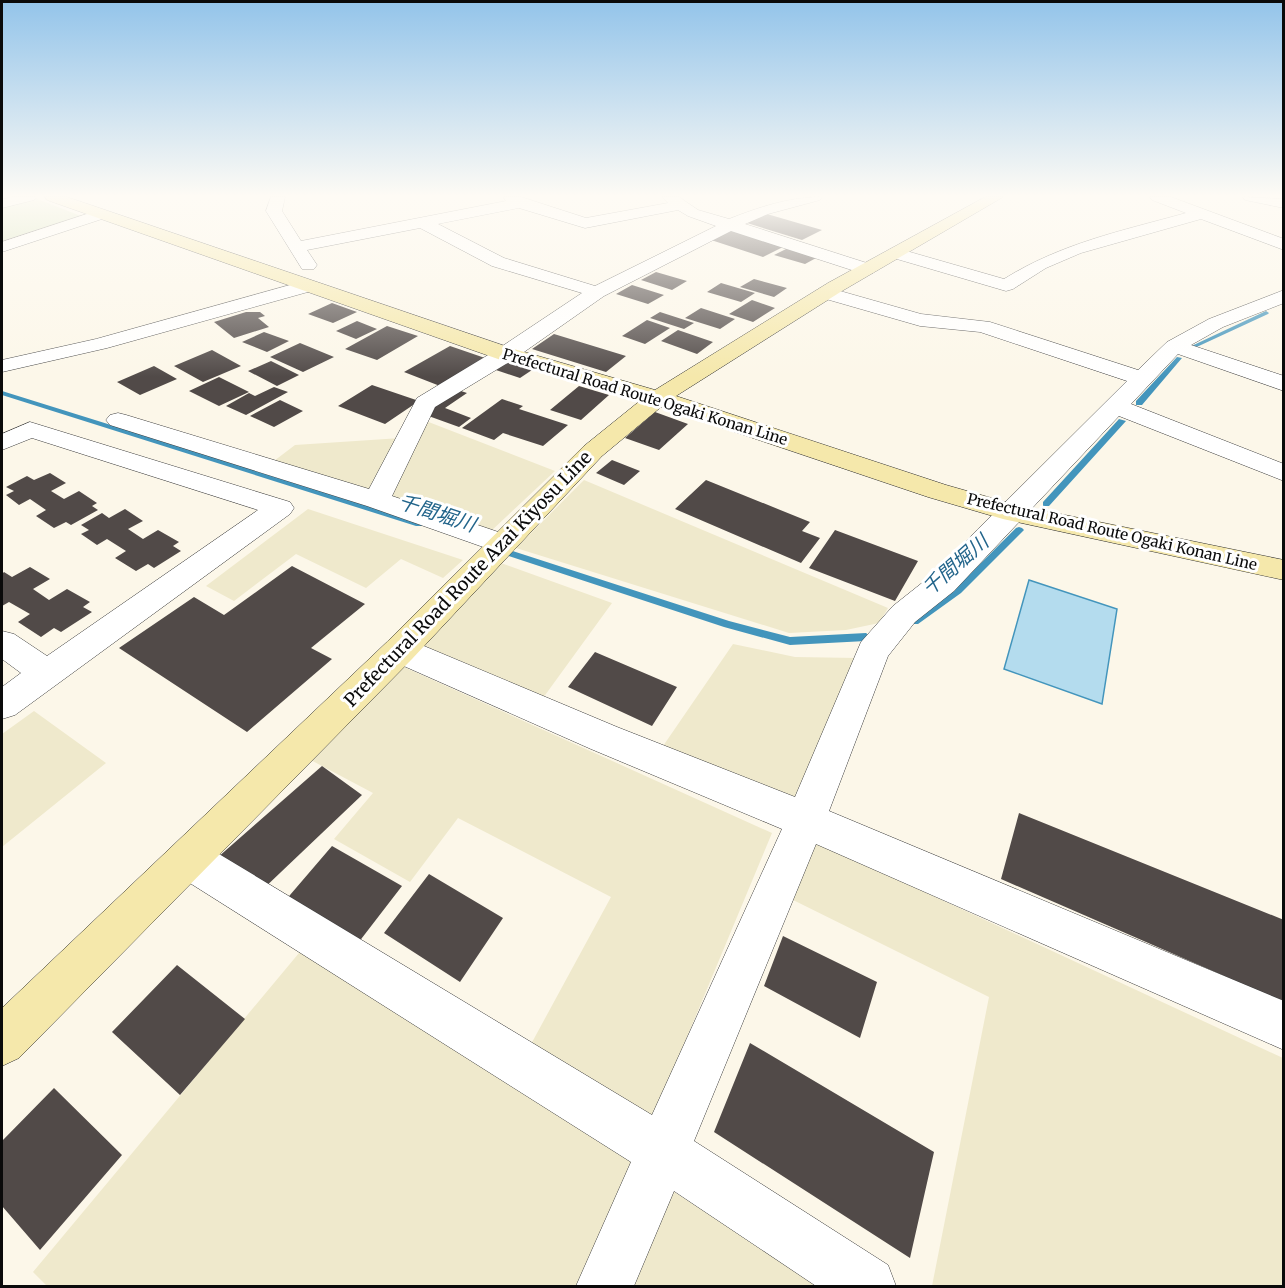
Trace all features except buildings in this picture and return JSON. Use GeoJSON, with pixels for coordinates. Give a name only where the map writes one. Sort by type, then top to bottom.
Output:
{"type":"FeatureCollection","features":[{"type":"Feature","properties":{"kind":"main road","name":"Prefectural Road Route Ogaki Konan Line"},"geometry":{"type":"LineString","coordinates":[[224,257],[506,354],[658,398],[937,491],[1012,513],[1284,570]]}},
{"type":"Feature","properties":{"kind":"main road","name":"Prefectural Road Route Azai Kiyosu Line"},"geometry":{"type":"LineString","coordinates":[[2,1041],[400,650],[593,451],[658,398],[826,292],[889,257]]}},
{"type":"Feature","properties":{"kind":"street"},"geometry":{"type":"LineString","coordinates":[[2,366],[100,344],[315,288],[302,257]]}},
{"type":"Feature","properties":{"kind":"street"},"geometry":{"type":"LineString","coordinates":[[489,257],[498,262],[597,292]]}},
{"type":"Feature","properties":{"kind":"street"},"geometry":{"type":"LineString","coordinates":[[377,500],[425,403],[506,354],[597,292],[666,257]]}},
{"type":"Feature","properties":{"kind":"street"},"geometry":{"type":"LineString","coordinates":[[830,257],[867,269]]}},
{"type":"Feature","properties":{"kind":"street"},"geometry":{"type":"LineString","coordinates":[[910,257],[1006,285],[1040,264],[1056,257]]}},
{"type":"Feature","properties":{"kind":"street"},"geometry":{"type":"LineString","coordinates":[[826,292],[920,320],[983,326],[1142,379]]}},
{"type":"Feature","properties":{"kind":"street"},"geometry":{"type":"LineString","coordinates":[[604,1287],[806,820],[873,651],[904,614],[943,583],[1174,346],[1216,323],[1276,304]]}},
{"type":"Feature","properties":{"kind":"street"},"geometry":{"type":"LineString","coordinates":[[1174,346],[1284,384]]}},
{"type":"Feature","properties":{"kind":"street"},"geometry":{"type":"LineString","coordinates":[[1115,406],[1284,473]]}},
{"type":"Feature","properties":{"kind":"street"},"geometry":{"type":"LineString","coordinates":[[118,420],[377,500],[497,550]]}},
{"type":"Feature","properties":{"kind":"street"},"geometry":{"type":"LineString","coordinates":[[2,443],[30,429],[280,508],[2,705]]}},
{"type":"Feature","properties":{"kind":"street"},"geometry":{"type":"LineString","coordinates":[[2,643],[47,673]]}},
{"type":"Feature","properties":{"kind":"street"},"geometry":{"type":"LineString","coordinates":[[400,650],[604,738],[806,820],[1284,1026]]}},
{"type":"Feature","properties":{"kind":"street"},"geometry":{"type":"LineString","coordinates":[[189,859],[662,1151],[867,1287]]}},
{"type":"Feature","properties":{"kind":"shaded area"},"geometry":{"type":"Polygon","coordinates":[[[426,421],[555,471],[490,532],[389,499],[426,421]]]}},
{"type":"Feature","properties":{"kind":"shaded area"},"geometry":{"type":"Polygon","coordinates":[[[401,438],[372,492],[270,464],[295,445],[401,438]]]}},
{"type":"Feature","properties":{"kind":"shaded area"},"geometry":{"type":"Polygon","coordinates":[[[584,480],[888,608],[879,623],[846,630],[789,633],[516,548],[584,480]]]}},
{"type":"Feature","properties":{"kind":"shaded area"},"geometry":{"type":"Polygon","coordinates":[[[308,509],[463,560],[443,578],[401,559],[366,588],[296,554],[234,601],[206,586],[308,509]]]}},
{"type":"Feature","properties":{"kind":"shaded area"},"geometry":{"type":"Polygon","coordinates":[[[498,562],[612,603],[543,698],[420,647],[498,562]]]}},
{"type":"Feature","properties":{"kind":"shaded area"},"geometry":{"type":"Polygon","coordinates":[[[733,644],[795,657],[857,658],[800,802],[661,749],[733,644]]]}},
{"type":"Feature","properties":{"kind":"shaded area"},"geometry":{"type":"Polygon","coordinates":[[[395,663],[772,833],[652,1121],[530,1046],[611,897],[458,818],[410,882],[334,839],[373,793],[305,757],[395,663]]]}},
{"type":"Feature","properties":{"kind":"shaded area"},"geometry":{"type":"Polygon","coordinates":[[[34,711],[106,763],[2,847],[2,734],[34,711]]]}},
{"type":"Feature","properties":{"kind":"shaded area"},"geometry":{"type":"Polygon","coordinates":[[[808,838],[1283,1058],[1283,1286],[932,1286],[989,997],[785,896],[808,838]]]}},
{"type":"Feature","properties":{"kind":"shaded area"},"geometry":{"type":"Polygon","coordinates":[[[314,935],[652,1162],[598,1286],[47,1286],[33,1272],[314,935]]]}},
{"type":"Feature","properties":{"kind":"shaded area"},"geometry":{"type":"Polygon","coordinates":[[[665,1186],[820,1286],[624,1286],[665,1186]]]}},
{"type":"Feature","properties":{"kind":"water"},"geometry":{"type":"Polygon","coordinates":[[[1029,580],[1117,609],[1102,704],[1004,669],[1029,580]]]}},
{"type":"Feature","properties":{"kind":"waterway","name":"千間堀川"},"geometry":{"type":"LineString","coordinates":[[1186,350],[1266,313]]}},
{"type":"Feature","properties":{"kind":"waterway","name":"千間堀川"},"geometry":{"type":"LineString","coordinates":[[1139,403],[1179,358]]}},
{"type":"Feature","properties":{"kind":"waterway","name":"千間堀川"},"geometry":{"type":"LineString","coordinates":[[2,393],[419,524]]}},
{"type":"Feature","properties":{"kind":"waterway","name":"千間堀川"},"geometry":{"type":"LineString","coordinates":[[1046,504],[1122,421]]}},
{"type":"Feature","properties":{"kind":"waterway","name":"千間堀川"},"geometry":{"type":"LineString","coordinates":[[914,621],[958,591],[1019,530]]}},
{"type":"Feature","properties":{"kind":"waterway","name":"千間堀川"},"geometry":{"type":"LineString","coordinates":[[500,550],[728,624],[790,641],[866,637]]}}]}
